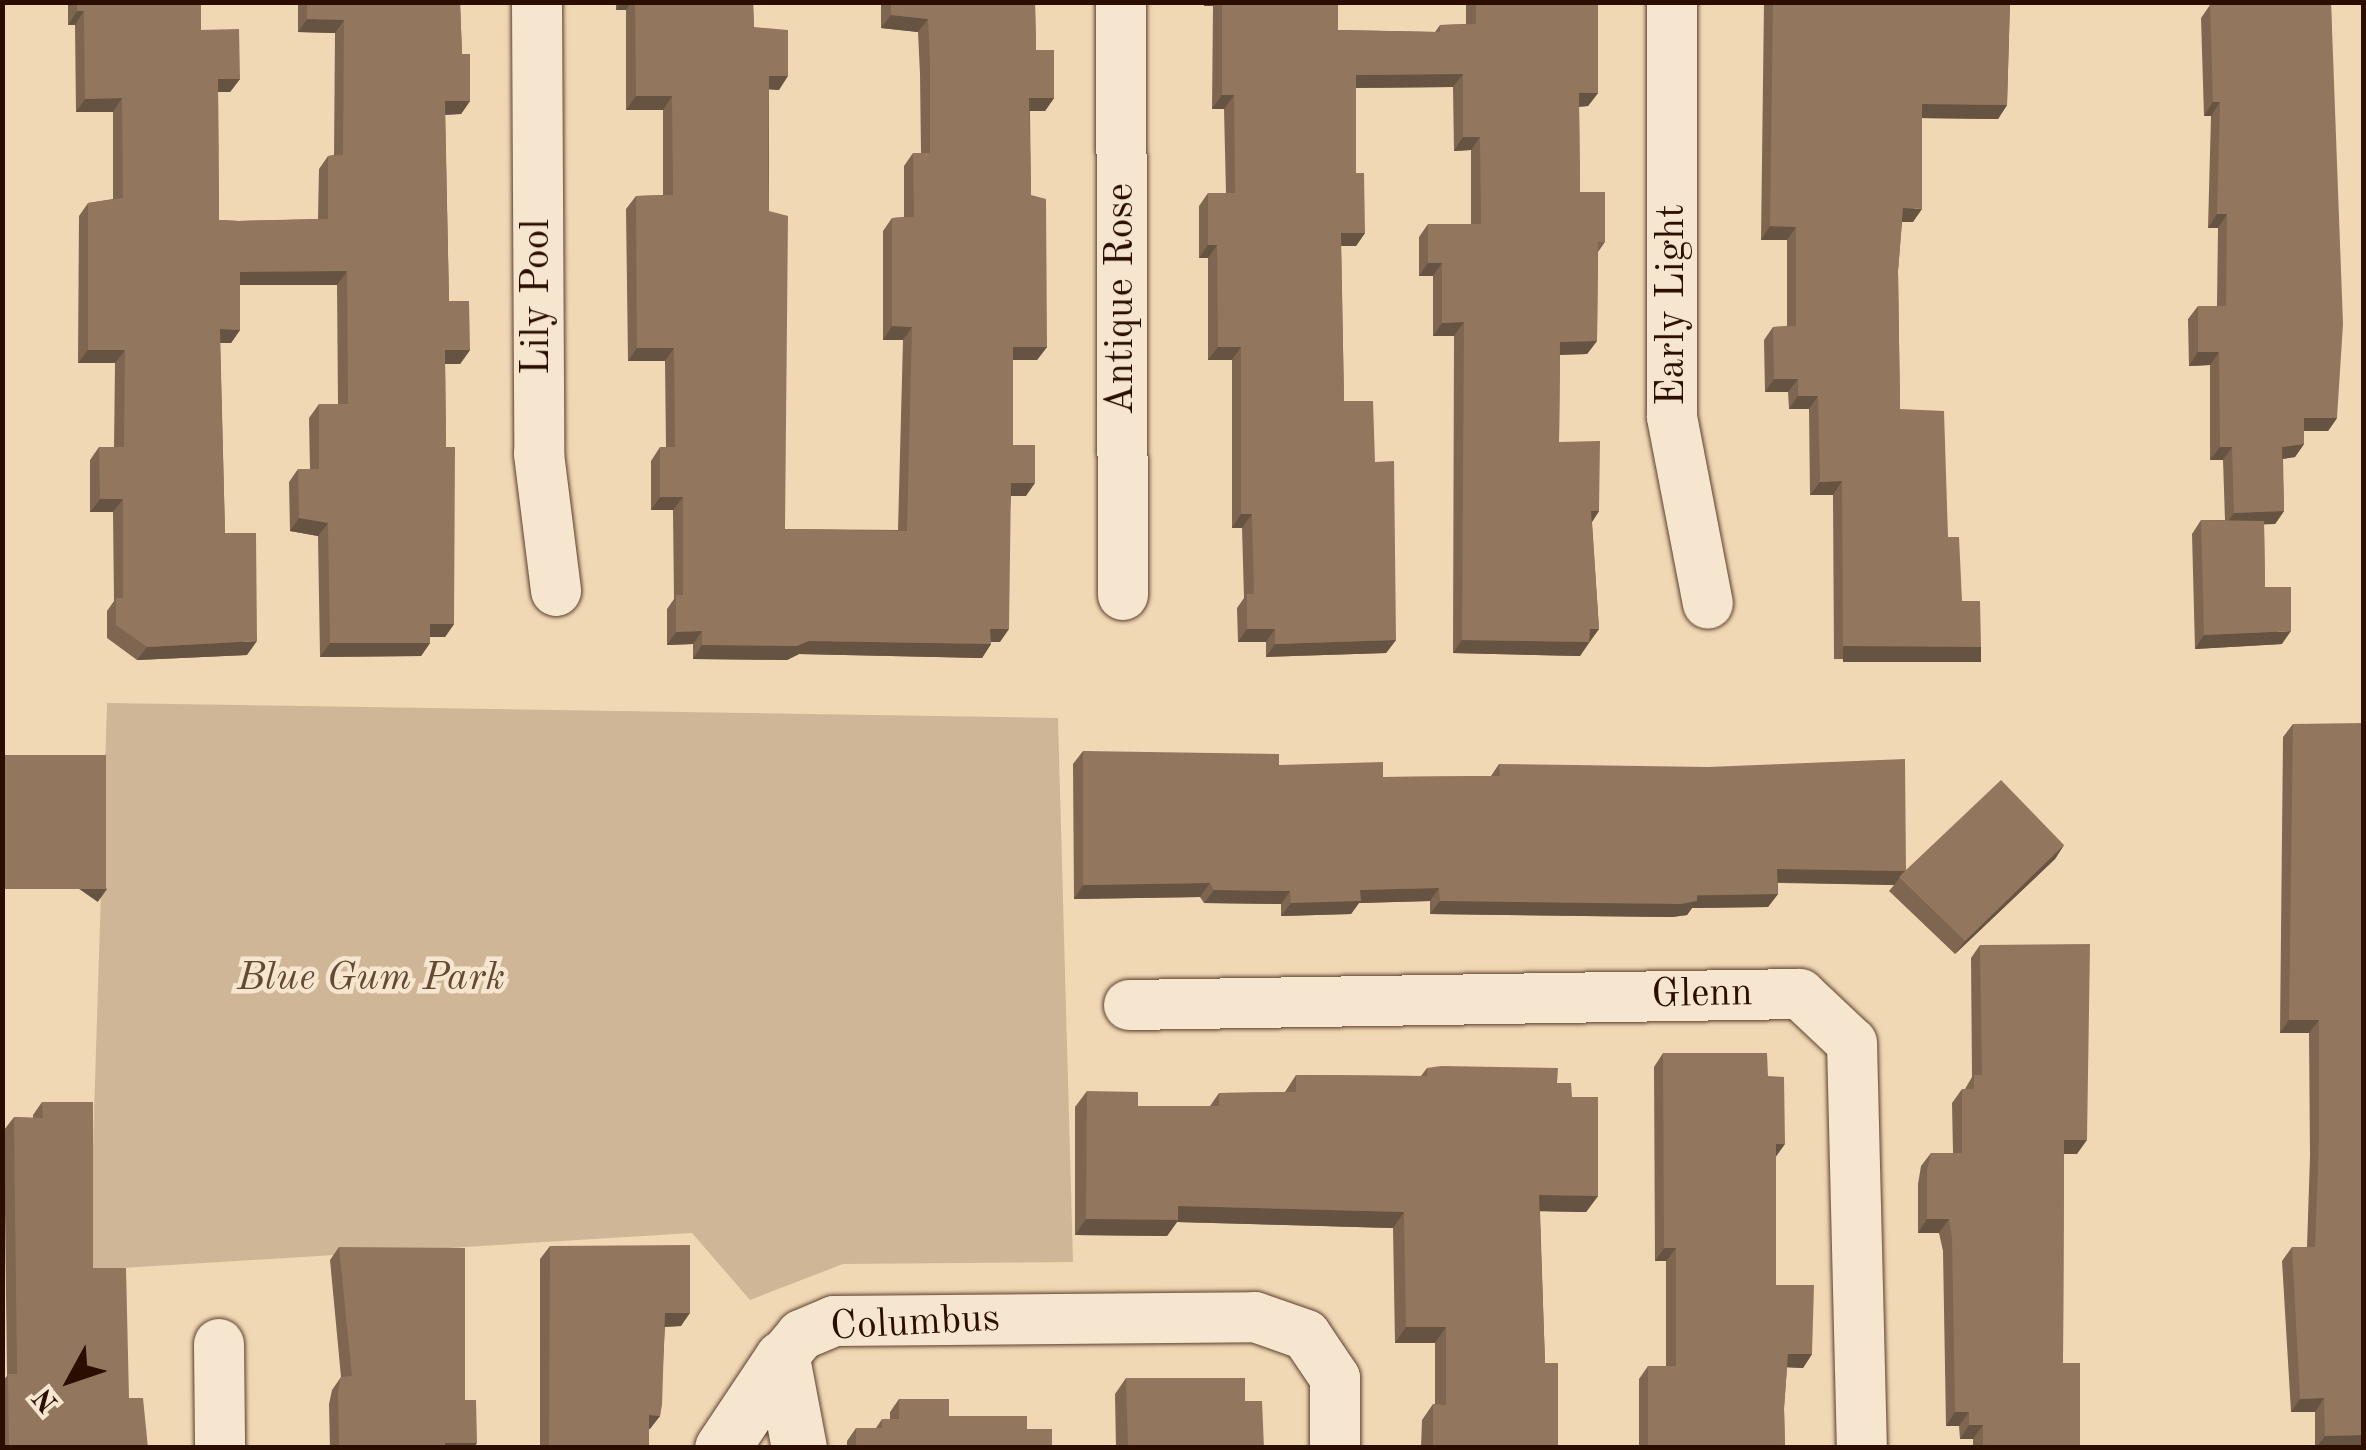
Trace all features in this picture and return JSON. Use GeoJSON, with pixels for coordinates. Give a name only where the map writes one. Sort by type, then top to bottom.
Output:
{"type":"FeatureCollection","features":[{"type":"Feature","properties":{"kind":"street","name":"Lily Pool"},"geometry":{"type":"LineString","coordinates":[[537,2],[538,454],[556,591]]}},
{"type":"Feature","properties":{"kind":"street","name":"Antique Rose"},"geometry":{"type":"LineString","coordinates":[[1121,2],[1123,595]]}},
{"type":"Feature","properties":{"kind":"street","name":"Early Light"},"geometry":{"type":"LineString","coordinates":[[1672,2],[1672,417],[1708,604]]}},
{"type":"Feature","properties":{"kind":"street","name":"Glenn"},"geometry":{"type":"LineString","coordinates":[[1129,1005],[1800,994],[1852,1043],[1862,1448]]}},
{"type":"Feature","properties":{"kind":"street","name":"Columbus"},"geometry":{"type":"LineString","coordinates":[[722,1448],[801,1335],[834,1321],[1255,1317],[1306,1335],[1335,1378],[1335,1448]]}},
{"type":"Feature","properties":{"kind":"street"},"geometry":{"type":"LineString","coordinates":[[218,1344],[220,1448]]}},
{"type":"Feature","properties":{"kind":"street","name":"Columbus"},"geometry":{"type":"LineString","coordinates":[[782,1358],[799,1448]]}},
{"type":"Feature","properties":{"kind":"green space","name":"Blue Gum Park"},"geometry":{"type":"Polygon","coordinates":[[[107,703],[1058,718],[1073,1262],[843,1264],[750,1300],[692,1233],[89,1270],[107,703]]]}},
{"type":"Feature","properties":{"kind":"building"},"geometry":{"type":"Polygon","coordinates":[[[77,2],[201,2],[201,30],[239,29],[240,79],[218,79],[219,220],[239,221],[328,219],[328,156],[343,155],[344,20],[307,19],[307,2],[460,2],[462,54],[470,54],[470,101],[445,101],[449,301],[469,301],[470,350],[445,350],[446,447],[455,447],[454,624],[430,624],[430,643],[330,643],[328,523],[299,518],[298,469],[319,469],[319,404],[348,404],[347,271],[240,272],[240,330],[220,329],[225,533],[256,533],[257,641],[147,647],[116,625],[116,598],[123,598],[123,499],[100,499],[99,447],[124,447],[125,350],[88,350],[88,203],[123,198],[122,98],[85,99],[84,11],[77,11],[77,2]]]}},
{"type":"Feature","properties":{"kind":"building"},"geometry":{"type":"Polygon","coordinates":[[[635,2],[753,2],[754,27],[788,30],[788,76],[769,76],[768,164],[769,211],[788,216],[785,529],[907,531],[912,327],[892,326],[892,218],[914,217],[913,153],[930,153],[930,60],[928,19],[891,15],[891,2],[1035,2],[1036,50],[1054,50],[1054,98],[1029,98],[1031,195],[1046,199],[1047,347],[1013,347],[1013,445],[1035,445],[1035,483],[1011,483],[1009,629],[990,629],[991,644],[809,641],[797,646],[702,645],[702,631],[676,632],[676,595],[683,595],[683,497],[660,497],[660,447],[675,447],[674,348],[637,348],[636,196],[673,195],[672,96],[636,96],[635,2]]]}},
{"type":"Feature","properties":{"kind":"building"},"geometry":{"type":"Polygon","coordinates":[[[1222,2],[1338,2],[1338,30],[1440,32],[1440,25],[1476,24],[1476,2],[1598,2],[1598,93],[1579,93],[1580,192],[1605,192],[1605,242],[1598,242],[1597,341],[1560,342],[1559,442],[1600,441],[1599,511],[1591,511],[1599,629],[1590,629],[1589,642],[1462,640],[1464,322],[1442,323],[1442,263],[1428,263],[1428,224],[1481,224],[1480,137],[1463,137],[1463,74],[1356,75],[1356,173],[1364,173],[1365,233],[1341,233],[1344,401],[1373,401],[1375,462],[1394,461],[1396,640],[1275,644],[1275,629],[1247,629],[1247,594],[1254,594],[1252,514],[1241,514],[1241,347],[1218,347],[1217,245],[1208,245],[1208,193],[1235,193],[1234,95],[1222,95],[1222,2]]]}},
{"type":"Feature","properties":{"kind":"building"},"geometry":{"type":"Polygon","coordinates":[[[1773,2],[2010,2],[2007,105],[1922,104],[1922,209],[1903,208],[1898,271],[1900,409],[1944,411],[1948,537],[1959,537],[1962,601],[1980,601],[1981,647],[1843,646],[1842,481],[1820,482],[1818,396],[1798,396],[1798,379],[1774,379],[1773,327],[1796,326],[1796,227],[1770,226],[1773,2]]]}},
{"type":"Feature","properties":{"kind":"building"},"geometry":{"type":"Polygon","coordinates":[[[2331,2],[2343,324],[2337,418],[2304,418],[2304,444],[2282,447],[2284,511],[2234,513],[2232,447],[2220,447],[2219,352],[2198,352],[2198,306],[2226,306],[2227,214],[2217,214],[2220,102],[2213,102],[2210,5],[2331,2]]]}},
{"type":"Feature","properties":{"kind":"building"},"geometry":{"type":"Polygon","coordinates":[[[2201,520],[2264,521],[2265,587],[2291,587],[2291,631],[2204,635],[2201,520]]]}},
{"type":"Feature","properties":{"kind":"building"},"geometry":{"type":"Polygon","coordinates":[[[2364,723],[2364,1435],[2325,1436],[2324,1398],[2300,1399],[2292,1247],[2315,1247],[2319,1142],[2319,1020],[2289,1020],[2293,724],[2364,723]]]}},
{"type":"Feature","properties":{"kind":"building"},"geometry":{"type":"Polygon","coordinates":[[[1083,751],[1279,754],[1279,765],[1383,762],[1383,777],[1500,776],[1499,764],[1708,767],[1905,759],[1906,870],[2001,780],[2064,845],[1965,941],[1899,877],[1905,871],[1777,869],[1778,894],[1697,895],[1697,901],[1681,904],[1440,901],[1439,888],[1360,890],[1361,901],[1291,903],[1290,891],[1214,890],[1210,883],[1083,885],[1083,751]]]}},
{"type":"Feature","properties":{"kind":"building"},"geometry":{"type":"Polygon","coordinates":[[[2,755],[106,755],[106,889],[2,889],[2,755]]]}},
{"type":"Feature","properties":{"kind":"building"},"geometry":{"type":"Polygon","coordinates":[[[2090,944],[2087,1140],[2064,1140],[2063,1363],[2080,1363],[2080,1448],[1983,1448],[1983,1425],[1969,1425],[1969,1412],[1955,1412],[1952,1238],[1949,1219],[1927,1219],[1927,1170],[1931,1153],[1962,1153],[1962,1089],[1974,1089],[1974,1075],[1982,1075],[1980,945],[2090,944]]]}},
{"type":"Feature","properties":{"kind":"building"},"geometry":{"type":"Polygon","coordinates":[[[1663,1053],[1767,1053],[1768,1076],[1784,1077],[1785,1144],[1776,1144],[1776,1285],[1814,1285],[1812,1354],[1788,1354],[1785,1448],[1648,1448],[1648,1366],[1676,1366],[1676,1248],[1664,1248],[1663,1053]]]}},
{"type":"Feature","properties":{"kind":"building"},"geometry":{"type":"Polygon","coordinates":[[[1427,1068],[1558,1068],[1557,1083],[1571,1083],[1572,1097],[1598,1097],[1598,1196],[1539,1195],[1545,1363],[1558,1363],[1558,1448],[1433,1448],[1433,1404],[1446,1405],[1446,1327],[1406,1327],[1404,1212],[1178,1206],[1178,1220],[1086,1219],[1087,1091],[1138,1092],[1138,1106],[1219,1106],[1219,1093],[1296,1092],[1296,1075],[1427,1076],[1427,1068]]]}},
{"type":"Feature","properties":{"kind":"building"},"geometry":{"type":"Polygon","coordinates":[[[42,1102],[93,1102],[93,1268],[126,1268],[129,1398],[143,1398],[148,1448],[9,1448],[8,1374],[17,1374],[14,1117],[43,1118],[42,1102]]]}},
{"type":"Feature","properties":{"kind":"building"},"geometry":{"type":"Polygon","coordinates":[[[690,1245],[690,1313],[665,1313],[662,1405],[660,1416],[649,1415],[649,1448],[549,1448],[550,1246],[690,1245]]]}},
{"type":"Feature","properties":{"kind":"building"},"geometry":{"type":"Polygon","coordinates":[[[339,1247],[465,1248],[465,1400],[476,1400],[477,1443],[445,1443],[445,1448],[339,1448],[338,1391],[341,1377],[352,1376],[339,1247]]]}},
{"type":"Feature","properties":{"kind":"building"},"geometry":{"type":"Polygon","coordinates":[[[1126,1378],[1245,1378],[1245,1401],[1262,1401],[1264,1448],[1128,1448],[1126,1378]]]}},
{"type":"Feature","properties":{"kind":"building"},"geometry":{"type":"Polygon","coordinates":[[[899,1399],[949,1399],[949,1416],[1027,1416],[1027,1429],[1052,1429],[1052,1448],[856,1448],[856,1428],[882,1428],[882,1419],[899,1419],[899,1399]]]}}]}
